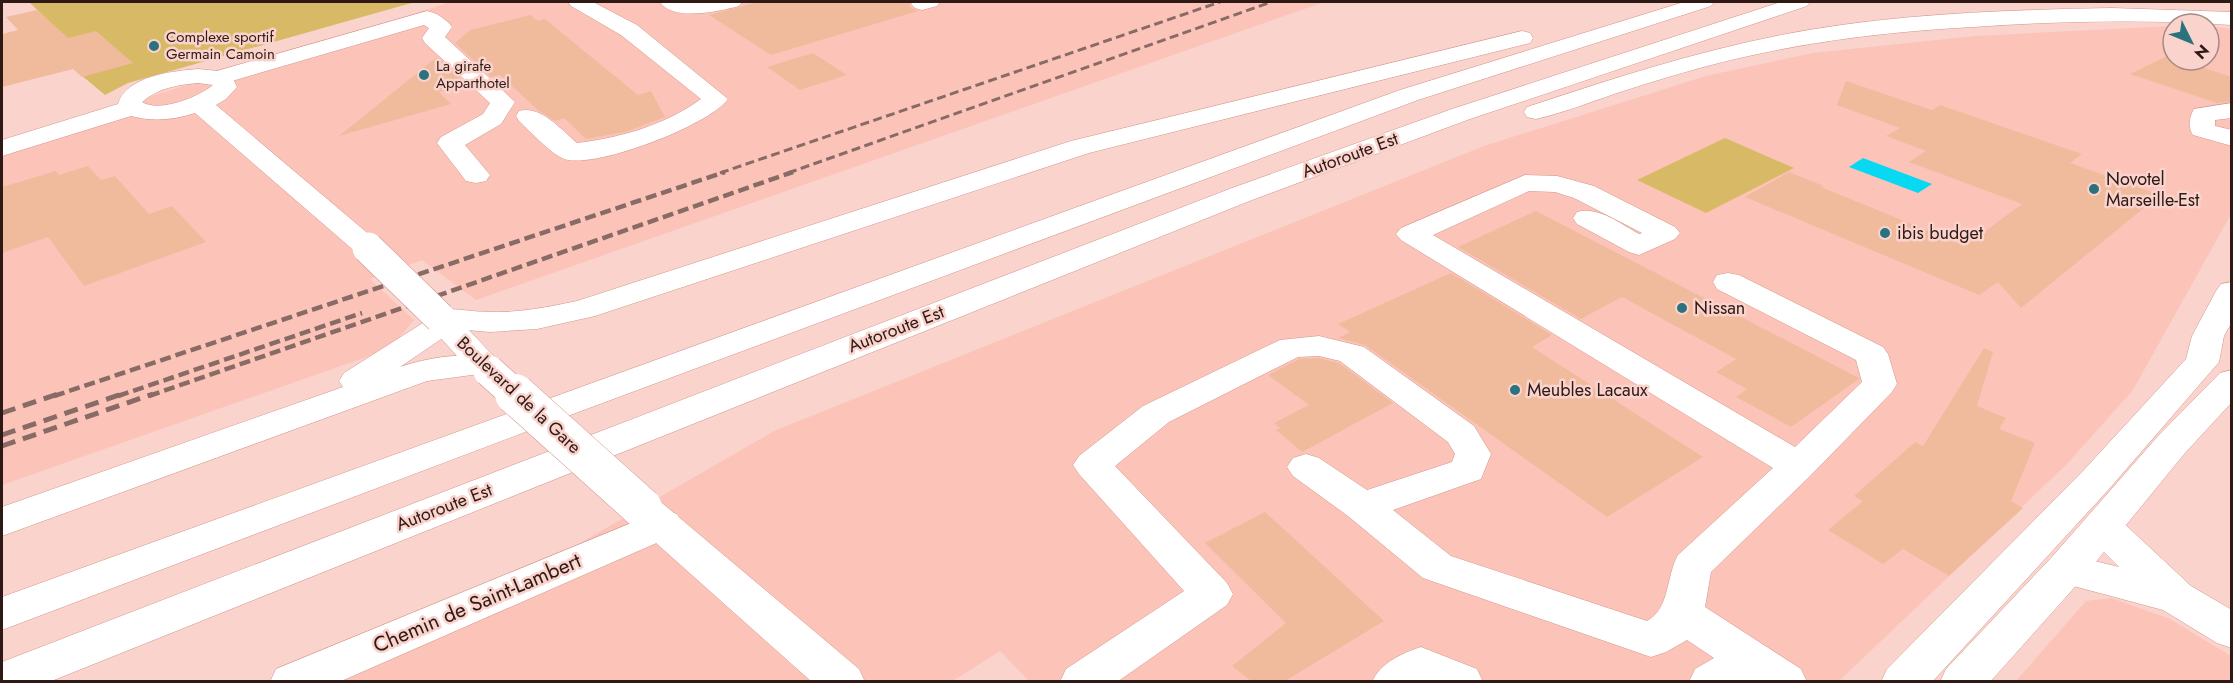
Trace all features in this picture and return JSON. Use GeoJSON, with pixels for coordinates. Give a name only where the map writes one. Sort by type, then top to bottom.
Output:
{"type":"FeatureCollection","features":[{"type":"Feature","properties":{"kind":"main road"},"geometry":{"type":"LineString","coordinates":[[208,77],[246,56],[436,2]]}},
{"type":"Feature","properties":{"kind":"main road"},"geometry":{"type":"LineString","coordinates":[[528,116],[572,152],[598,150],[676,125],[701,112],[716,99],[629,30],[578,2]]}},
{"type":"Feature","properties":{"kind":"main road"},"geometry":{"type":"LineString","coordinates":[[671,2],[698,7],[732,2]]}},
{"type":"Feature","properties":{"kind":"main road"},"geometry":{"type":"LineString","coordinates":[[291,418],[363,376],[442,320],[490,322],[537,319],[584,309],[1080,147],[1670,2]]}},
{"type":"Feature","properties":{"kind":"main road","name":"Autoroute Est"},"geometry":{"type":"LineString","coordinates":[[2,614],[533,416],[1409,95],[1704,2]]}},
{"type":"Feature","properties":{"kind":"main road","name":"Autoroute Est"},"geometry":{"type":"LineString","coordinates":[[2,681],[1242,194],[1461,114],[1800,2]]}},
{"type":"Feature","properties":{"kind":"main road"},"geometry":{"type":"LineString","coordinates":[[2114,2],[2232,12]]}},
{"type":"Feature","properties":{"kind":"main road"},"geometry":{"type":"LineString","coordinates":[[753,385],[1471,135],[1670,70],[1752,48],[1822,34],[1899,24],[2052,16],[2190,16],[2232,19]]}},
{"type":"Feature","properties":{"kind":"main road"},"geometry":{"type":"LineString","coordinates":[[131,108],[129,103],[140,92],[168,81],[208,77],[427,17],[441,27],[433,38],[503,102],[492,119],[450,143],[476,175]]}},
{"type":"Feature","properties":{"kind":"main road"},"geometry":{"type":"LineString","coordinates":[[2,148],[131,108],[139,111],[159,112],[198,104],[211,98],[225,87],[224,82],[208,77]]}},
{"type":"Feature","properties":{"kind":"main road","name":"Boulevard de la Gare"},"geometry":{"type":"LineString","coordinates":[[198,104],[220,119],[368,248],[442,320],[486,368],[843,681]]}},
{"type":"Feature","properties":{"kind":"main road"},"geometry":{"type":"LineString","coordinates":[[2228,143],[2202,130],[2203,114],[2232,110]]}},
{"type":"Feature","properties":{"kind":"main road"},"geometry":{"type":"LineString","coordinates":[[1587,218],[1639,246],[1665,233],[1584,192],[1557,184],[1525,183],[1412,234],[1798,466]]}},
{"type":"Feature","properties":{"kind":"main road"},"geometry":{"type":"LineString","coordinates":[[1306,467],[1362,506],[1437,567],[1651,640],[1671,629],[1682,614],[1692,566],[1798,466],[1880,384],[1871,354],[1728,282]]}},
{"type":"Feature","properties":{"kind":"main road"},"geometry":{"type":"LineString","coordinates":[[2217,371],[2208,336],[2232,291]]}},
{"type":"Feature","properties":{"kind":"main road"},"geometry":{"type":"LineString","coordinates":[[1904,681],[2094,509],[2172,444],[2217,371],[2232,329]]}},
{"type":"Feature","properties":{"kind":"main road"},"geometry":{"type":"LineString","coordinates":[[1082,681],[1212,594],[1092,465],[1156,414],[1292,347],[1319,346],[1352,354],[1461,434],[1473,454],[1468,470],[1362,506]]}},
{"type":"Feature","properties":{"kind":"main road"},"geometry":{"type":"LineString","coordinates":[[2,522],[422,371],[486,368]]}},
{"type":"Feature","properties":{"kind":"main road"},"geometry":{"type":"LineString","coordinates":[[1962,681],[2066,569],[2094,509]]}},
{"type":"Feature","properties":{"kind":"main road"},"geometry":{"type":"LineString","coordinates":[[2094,509],[2176,597],[2232,631]]}},
{"type":"Feature","properties":{"kind":"main road","name":"Chemin de Saint-Lambert"},"geometry":{"type":"LineString","coordinates":[[292,681],[653,516]]}},
{"type":"Feature","properties":{"kind":"main road"},"geometry":{"type":"LineString","coordinates":[[2066,569],[2176,597]]}},
{"type":"Feature","properties":{"kind":"main road"},"geometry":{"type":"LineString","coordinates":[[1682,614],[1767,670]]}},
{"type":"Feature","properties":{"kind":"main road"},"geometry":{"type":"LineString","coordinates":[[1394,681],[1421,665],[1461,681]]}},
{"type":"Feature","properties":{"kind":"main road"},"geometry":{"type":"LineString","coordinates":[[1711,681],[1767,670]]}},
{"type":"Feature","properties":{"kind":"shaded area","name":"Complexe sportif Germain Camoin"},"geometry":{"type":"Polygon","coordinates":[[[29,2],[415,2],[128,83],[105,95],[68,64],[52,24],[29,2]]]}},
{"type":"Feature","properties":{"kind":"shaded area"},"geometry":{"type":"Polygon","coordinates":[[[451,2],[1324,2],[476,300],[422,260],[370,279],[414,320],[389,349],[2,485],[2,143],[451,2]]]}},
{"type":"Feature","properties":{"kind":"shaded area"},"geometry":{"type":"Polygon","coordinates":[[[2161,27],[2161,72],[2221,72],[2221,28],[2231,29],[2231,214],[2133,390],[2067,464],[1839,681],[1030,682],[1000,651],[951,682],[302,682],[563,553],[774,431],[1484,146],[1706,76],[1813,53],[1975,36],[2161,27]]]}},
{"type":"Feature","properties":{"kind":"shaded area"},"geometry":{"type":"Polygon","coordinates":[[[1725,138],[1794,168],[1706,213],[1637,180],[1725,138]]]}},
{"type":"Feature","properties":{"kind":"shaded area"},"geometry":{"type":"Polygon","coordinates":[[[2111,598],[2170,619],[2231,656],[2231,681],[2016,681],[2086,601],[2111,598]]]}},
{"type":"Feature","properties":{"kind":"water"},"geometry":{"type":"Polygon","coordinates":[[[1863,158],[1932,184],[1918,193],[1849,167],[1863,158]]]}},
{"type":"Feature","properties":{"kind":"building"},"geometry":{"type":"Polygon","coordinates":[[[758,2],[910,2],[909,6],[918,11],[771,55],[709,15],[758,2]]]}},
{"type":"Feature","properties":{"kind":"building"},"geometry":{"type":"Polygon","coordinates":[[[37,10],[68,38],[96,31],[133,63],[82,77],[73,69],[2,87],[2,34],[18,30],[6,17],[37,10]]]}},
{"type":"Feature","properties":{"kind":"building"},"geometry":{"type":"Polygon","coordinates":[[[530,15],[538,21],[545,19],[638,95],[651,91],[665,117],[625,132],[586,139],[564,118],[555,121],[539,111],[500,75],[491,77],[455,43],[470,30],[530,15]]]}},
{"type":"Feature","properties":{"kind":"building"},"geometry":{"type":"Polygon","coordinates":[[[813,53],[847,75],[800,90],[767,67],[813,53]]]}},
{"type":"Feature","properties":{"kind":"building"},"geometry":{"type":"Polygon","coordinates":[[[437,57],[466,84],[439,92],[451,104],[339,136],[437,57]]]}},
{"type":"Feature","properties":{"kind":"building"},"geometry":{"type":"Polygon","coordinates":[[[2161,59],[2161,72],[2217,72],[2232,77],[2232,101],[2217,103],[2130,74],[2161,59]]]}},
{"type":"Feature","properties":{"kind":"building"},"geometry":{"type":"Polygon","coordinates":[[[1846,81],[1932,110],[1940,105],[2082,154],[2070,163],[2160,195],[2021,308],[1998,282],[1979,295],[1745,197],[1789,172],[1965,246],[2022,204],[1909,162],[1926,151],[1886,136],[1900,128],[1837,105],[1846,81]]]}},
{"type":"Feature","properties":{"kind":"building"},"geometry":{"type":"Polygon","coordinates":[[[88,166],[101,180],[115,176],[149,214],[172,206],[206,242],[84,286],[48,237],[2,253],[2,187],[56,171],[59,175],[88,166]]]}},
{"type":"Feature","properties":{"kind":"building","name":"Nissan"},"geometry":{"type":"Polygon","coordinates":[[[1536,211],[1859,379],[1791,427],[1736,397],[1747,389],[1716,372],[1736,359],[1622,297],[1581,319],[1458,247],[1536,211]]]}},
{"type":"Feature","properties":{"kind":"building","name":"Meubles Lacaux"},"geometry":{"type":"Polygon","coordinates":[[[1451,273],[1552,335],[1532,347],[1703,457],[1607,517],[1365,345],[1338,338],[1350,332],[1338,324],[1451,273]]]}},
{"type":"Feature","properties":{"kind":"building"},"geometry":{"type":"Polygon","coordinates":[[[1984,348],[1993,352],[1977,406],[2006,418],[1999,429],[2035,443],[2011,501],[2023,508],[1949,576],[1903,549],[1883,564],[1828,530],[1863,501],[1854,496],[1915,442],[1923,446],[1984,348]]]}},
{"type":"Feature","properties":{"kind":"building"},"geometry":{"type":"Polygon","coordinates":[[[1319,358],[1339,363],[1393,403],[1302,452],[1276,430],[1280,428],[1274,423],[1309,405],[1268,375],[1299,359],[1319,358]]]}},
{"type":"Feature","properties":{"kind":"building"},"geometry":{"type":"Polygon","coordinates":[[[1265,512],[1384,621],[1285,681],[1251,681],[1232,666],[1286,623],[1205,543],[1265,512]]]}},
{"type":"Feature","properties":{"kind":"railway"},"geometry":{"type":"LineString","coordinates":[[720,173],[1220,2]]}},
{"type":"Feature","properties":{"kind":"railway"},"geometry":{"type":"LineString","coordinates":[[788,173],[1271,2]]}},
{"type":"Feature","properties":{"kind":"railway"},"geometry":{"type":"LineString","coordinates":[[54,396],[725,172]]}},
{"type":"Feature","properties":{"kind":"railway"},"geometry":{"type":"LineString","coordinates":[[149,396],[793,172]]}},
{"type":"Feature","properties":{"kind":"railway"},"geometry":{"type":"LineString","coordinates":[[118,396],[362,313]]}},
{"type":"Feature","properties":{"kind":"railway"},"geometry":{"type":"LineString","coordinates":[[2,413],[58,394]]}},
{"type":"Feature","properties":{"kind":"railway"},"geometry":{"type":"LineString","coordinates":[[2,435],[122,394]]}},
{"type":"Feature","properties":{"kind":"railway"},"geometry":{"type":"LineString","coordinates":[[2,446],[153,394]]}},
{"type":"Feature","properties":{"kind":"place","name":"Complexe sportif Germain Camoin"},"geometry":{"type":"Point","coordinates":[154,46]}},
{"type":"Feature","properties":{"kind":"place","name":"La girafe Apparthotel"},"geometry":{"type":"Point","coordinates":[424,75]}},
{"type":"Feature","properties":{"kind":"place","name":"Novotel Marseille-Est"},"geometry":{"type":"Point","coordinates":[2094,189]}},
{"type":"Feature","properties":{"kind":"place","name":"ibis budget"},"geometry":{"type":"Point","coordinates":[1885,233]}},
{"type":"Feature","properties":{"kind":"place","name":"Nissan"},"geometry":{"type":"Point","coordinates":[1682,308]}},
{"type":"Feature","properties":{"kind":"place","name":"Meubles Lacaux"},"geometry":{"type":"Point","coordinates":[1515,390]}}]}
